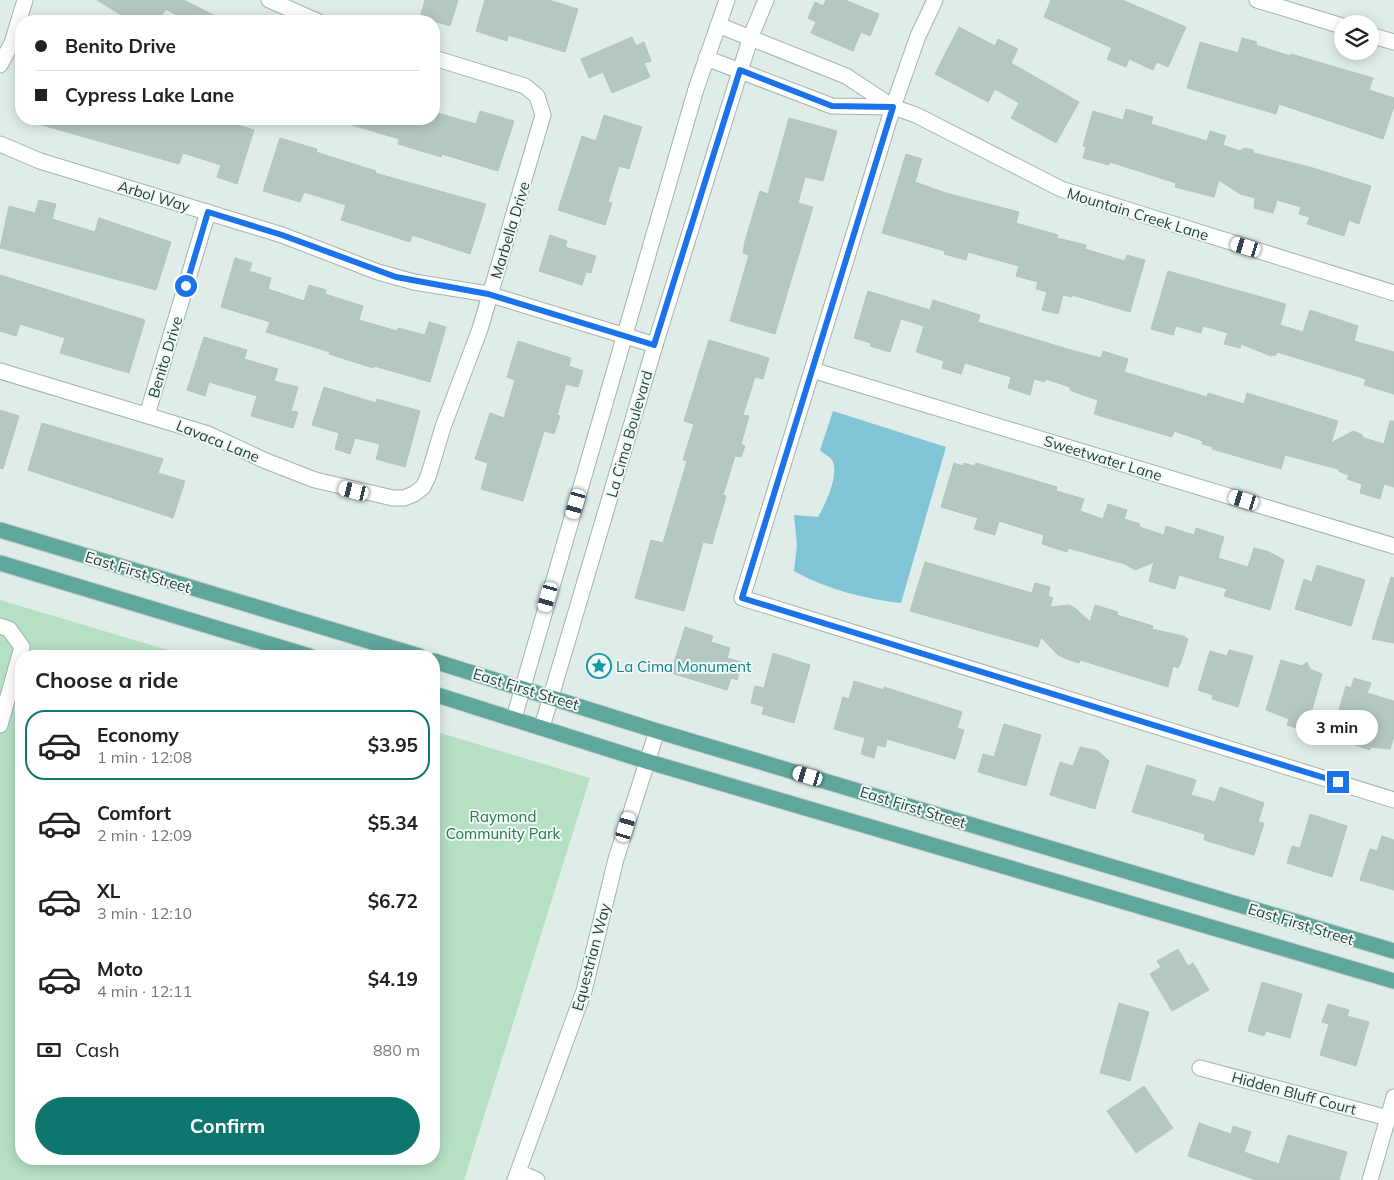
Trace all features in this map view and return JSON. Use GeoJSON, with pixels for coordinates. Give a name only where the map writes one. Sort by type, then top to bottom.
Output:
{"type":"FeatureCollection","features":[{"type":"Feature","properties":{"kind":"main road","name":"East First Street"},"geometry":{"type":"LineString","coordinates":[[0,530],[399,650]]}},
{"type":"Feature","properties":{"kind":"main road","name":"East First Street"},"geometry":{"type":"LineString","coordinates":[[0,563],[289,650]]}},
{"type":"Feature","properties":{"kind":"main road","name":"East First Street"},"geometry":{"type":"LineString","coordinates":[[440,663],[657,731],[1394,951]]}},
{"type":"Feature","properties":{"kind":"main road","name":"East First Street"},"geometry":{"type":"LineString","coordinates":[[440,696],[646,761],[1394,981]]}},
{"type":"Feature","properties":{"kind":"street"},"geometry":{"type":"LineString","coordinates":[[21,15],[26,0]]}},
{"type":"Feature","properties":{"kind":"street"},"geometry":{"type":"LineString","coordinates":[[269,0],[303,15]]}},
{"type":"Feature","properties":{"kind":"street","name":"La Cima Boulevard"},"geometry":{"type":"LineString","coordinates":[[514,718],[706,58],[726,0]]}},
{"type":"Feature","properties":{"kind":"street","name":"La Cima Boulevard"},"geometry":{"type":"LineString","coordinates":[[542,727],[654,345],[751,36],[766,0]]}},
{"type":"Feature","properties":{"kind":"street"},"geometry":{"type":"LineString","coordinates":[[935,0],[918,36],[893,107],[742,598],[1394,800]]}},
{"type":"Feature","properties":{"kind":"street"},"geometry":{"type":"LineString","coordinates":[[1257,0],[1334,24]]}},
{"type":"Feature","properties":{"kind":"street","name":"Mountain Creek Lane"},"geometry":{"type":"LineString","coordinates":[[718,25],[751,36],[846,76],[893,107],[916,115],[1061,189],[1394,293]]}},
{"type":"Feature","properties":{"kind":"street"},"geometry":{"type":"LineString","coordinates":[[0,65],[15,34]]}},
{"type":"Feature","properties":{"kind":"street"},"geometry":{"type":"LineString","coordinates":[[1379,38],[1394,42]]}},
{"type":"Feature","properties":{"kind":"street","name":"Mountain Creek Lane"},"geometry":{"type":"LineString","coordinates":[[706,58],[832,106],[893,107]]}},
{"type":"Feature","properties":{"kind":"street","name":"Marbella Drive"},"geometry":{"type":"LineString","coordinates":[[428,477],[444,426],[476,343],[542,125],[543,110],[537,96],[530,88],[440,60]]}},
{"type":"Feature","properties":{"kind":"street","name":"Arbol Way"},"geometry":{"type":"LineString","coordinates":[[0,144],[40,161],[282,235],[396,277],[491,294],[654,345]]}},
{"type":"Feature","properties":{"kind":"street","name":"Benito Drive"},"geometry":{"type":"LineString","coordinates":[[147,415],[208,212]]}},
{"type":"Feature","properties":{"kind":"street","name":"Sweetwater Lane"},"geometry":{"type":"LineString","coordinates":[[812,370],[1394,546]]}},
{"type":"Feature","properties":{"kind":"street","name":"Lavaca Lane"},"geometry":{"type":"LineString","coordinates":[[0,371],[208,434],[307,477],[366,494],[404,498],[419,491],[428,477]]}},
{"type":"Feature","properties":{"kind":"street"},"geometry":{"type":"LineString","coordinates":[[0,626],[9,629],[22,647],[21,650]]}},
{"type":"Feature","properties":{"kind":"street"},"geometry":{"type":"LineString","coordinates":[[0,724],[15,672]]}},
{"type":"Feature","properties":{"kind":"street","name":"Equestrian Way"},"geometry":{"type":"LineString","coordinates":[[517,1176],[584,990],[616,859],[657,731]]}},
{"type":"Feature","properties":{"kind":"street","name":"Hidden Bluff Court"},"geometry":{"type":"LineString","coordinates":[[1200,1068],[1388,1118]]}},
{"type":"Feature","properties":{"kind":"street"},"geometry":{"type":"LineString","coordinates":[[1370,1180],[1394,1097]]}},
{"type":"Feature","properties":{"kind":"street"},"geometry":{"type":"LineString","coordinates":[[517,1176],[537,1180]]}},
{"type":"Feature","properties":{"kind":"green space","name":"Raymond Community Park"},"geometry":{"type":"Polygon","coordinates":[[[0,600],[168,650],[15,650],[15,1165],[440,1165],[440,733],[590,778],[464,1180],[0,1180],[0,600]]]}},
{"type":"Feature","properties":{"kind":"water"},"geometry":{"type":"Polygon","coordinates":[[[833,411],[946,447],[901,603],[873,599],[846,592],[819,583],[794,571],[797,545],[794,515],[818,517],[828,497],[833,481],[834,466],[832,460],[820,450],[833,411]]]}},
{"type":"Feature","properties":{"kind":"building"},"geometry":{"type":"Polygon","coordinates":[[[97,0],[184,0],[213,15],[176,15],[166,9],[162,15],[121,15],[97,0]]]}},
{"type":"Feature","properties":{"kind":"building"},"geometry":{"type":"Polygon","coordinates":[[[425,0],[458,0],[450,26],[440,23],[440,15],[421,15],[425,0]]]}},
{"type":"Feature","properties":{"kind":"building"},"geometry":{"type":"Polygon","coordinates":[[[485,0],[549,0],[578,9],[565,52],[508,35],[507,41],[476,31],[485,0]]]}},
{"type":"Feature","properties":{"kind":"building"},"geometry":{"type":"Polygon","coordinates":[[[826,0],[845,0],[879,14],[870,36],[861,32],[853,51],[811,33],[816,22],[808,18],[815,2],[823,6],[826,0]]]}},
{"type":"Feature","properties":{"kind":"building"},"geometry":{"type":"Polygon","coordinates":[[[1051,0],[1122,0],[1186,27],[1168,67],[1157,62],[1153,70],[1129,59],[1126,67],[1107,59],[1112,48],[1044,17],[1051,0]]]}},
{"type":"Feature","properties":{"kind":"building"},"geometry":{"type":"Polygon","coordinates":[[[959,27],[995,46],[998,39],[1018,49],[1011,63],[1079,102],[1056,143],[1011,118],[1019,103],[995,89],[988,102],[935,74],[959,27]]]}},
{"type":"Feature","properties":{"kind":"building"},"geometry":{"type":"Polygon","coordinates":[[[632,37],[636,46],[644,42],[651,61],[644,63],[650,77],[612,93],[603,72],[589,78],[581,59],[632,37]]]}},
{"type":"Feature","properties":{"kind":"building"},"geometry":{"type":"Polygon","coordinates":[[[1242,38],[1257,42],[1256,45],[1290,56],[1291,54],[1373,78],[1369,90],[1394,98],[1394,106],[1383,139],[1279,104],[1276,114],[1187,88],[1200,42],[1238,53],[1242,38]]]}},
{"type":"Feature","properties":{"kind":"building"},"geometry":{"type":"Polygon","coordinates":[[[1126,109],[1153,117],[1151,124],[1207,141],[1210,131],[1226,136],[1223,145],[1240,151],[1245,148],[1253,150],[1254,153],[1313,168],[1371,186],[1359,224],[1349,220],[1344,236],[1307,224],[1310,217],[1299,214],[1301,207],[1277,200],[1273,213],[1254,208],[1255,198],[1240,194],[1219,180],[1214,197],[1175,187],[1176,183],[1110,162],[1109,165],[1083,158],[1086,147],[1083,146],[1093,111],[1123,120],[1126,109]]]}},
{"type":"Feature","properties":{"kind":"building"},"geometry":{"type":"Polygon","coordinates":[[[480,111],[514,121],[498,171],[442,154],[441,157],[398,144],[399,139],[352,125],[440,125],[440,114],[476,124],[480,111]]]}},
{"type":"Feature","properties":{"kind":"building"},"geometry":{"type":"Polygon","coordinates":[[[604,115],[642,127],[629,169],[619,166],[608,202],[612,203],[605,225],[558,210],[582,136],[596,141],[604,115]]]}},
{"type":"Feature","properties":{"kind":"building"},"geometry":{"type":"Polygon","coordinates":[[[789,118],[837,131],[823,181],[805,177],[798,203],[813,207],[775,334],[730,321],[749,255],[743,253],[745,241],[760,191],[768,194],[789,118]]]}},
{"type":"Feature","properties":{"kind":"building"},"geometry":{"type":"Polygon","coordinates":[[[42,125],[238,125],[254,130],[237,184],[217,177],[221,165],[183,153],[179,164],[42,125]]]}},
{"type":"Feature","properties":{"kind":"building"},"geometry":{"type":"Polygon","coordinates":[[[280,138],[317,149],[316,152],[376,171],[375,173],[486,204],[470,254],[412,235],[410,242],[341,220],[346,205],[304,192],[300,202],[263,191],[280,138]]]}},
{"type":"Feature","properties":{"kind":"building"},"geometry":{"type":"Polygon","coordinates":[[[906,154],[922,159],[915,182],[946,193],[1019,212],[1016,223],[1058,235],[1057,238],[1086,245],[1085,249],[1125,261],[1127,255],[1145,260],[1130,312],[1072,295],[1072,297],[1063,295],[1058,314],[1042,310],[1047,292],[1036,289],[1038,282],[1016,276],[1019,266],[968,252],[966,260],[944,254],[945,251],[882,233],[906,154]]]}},
{"type":"Feature","properties":{"kind":"building"},"geometry":{"type":"Polygon","coordinates":[[[39,200],[56,204],[52,219],[95,232],[99,218],[171,242],[156,290],[0,248],[9,206],[35,213],[39,200]]]}},
{"type":"Feature","properties":{"kind":"building"},"geometry":{"type":"Polygon","coordinates":[[[550,235],[567,241],[565,247],[596,256],[591,273],[586,272],[582,285],[539,271],[550,235]]]}},
{"type":"Feature","properties":{"kind":"building"},"geometry":{"type":"Polygon","coordinates":[[[235,258],[252,263],[249,271],[271,278],[268,289],[304,301],[309,285],[326,290],[325,294],[363,306],[359,320],[397,331],[398,328],[425,335],[429,322],[446,327],[430,382],[374,366],[373,368],[266,332],[270,322],[221,307],[235,258]]]}},
{"type":"Feature","properties":{"kind":"building"},"geometry":{"type":"Polygon","coordinates":[[[1168,271],[1286,304],[1280,325],[1303,332],[1310,310],[1358,326],[1354,341],[1394,352],[1394,394],[1364,385],[1366,379],[1277,352],[1276,355],[1271,356],[1241,344],[1240,348],[1224,344],[1228,333],[1203,326],[1201,333],[1176,326],[1173,335],[1151,329],[1168,271]]]}},
{"type":"Feature","properties":{"kind":"building"},"geometry":{"type":"Polygon","coordinates":[[[0,275],[145,320],[129,373],[60,353],[65,338],[20,324],[16,336],[0,331],[0,275]]]}},
{"type":"Feature","properties":{"kind":"building"},"geometry":{"type":"Polygon","coordinates":[[[868,291],[930,310],[933,300],[980,315],[978,322],[1071,350],[1101,358],[1103,351],[1128,359],[1124,372],[1207,397],[1208,393],[1244,404],[1247,393],[1338,421],[1331,443],[1353,431],[1361,434],[1364,438],[1384,444],[1390,421],[1394,421],[1394,487],[1384,484],[1380,499],[1360,493],[1362,484],[1347,479],[1349,475],[1340,472],[1338,469],[1285,455],[1281,469],[1212,449],[1213,447],[1202,444],[1203,441],[1174,431],[1172,437],[1094,414],[1098,400],[1070,390],[1070,387],[1046,379],[1045,382],[1034,379],[1030,395],[1008,388],[1011,377],[965,363],[961,374],[942,368],[944,361],[916,352],[924,326],[901,319],[890,352],[870,346],[871,343],[854,338],[868,291]]]}},
{"type":"Feature","properties":{"kind":"building"},"geometry":{"type":"Polygon","coordinates":[[[204,337],[247,350],[244,359],[278,369],[274,381],[298,387],[291,411],[298,412],[293,428],[251,416],[257,396],[209,382],[205,396],[187,390],[204,337]]]}},
{"type":"Feature","properties":{"kind":"building"},"geometry":{"type":"Polygon","coordinates":[[[709,340],[769,358],[763,379],[755,377],[743,415],[749,416],[741,444],[745,446],[741,457],[735,456],[723,495],[726,496],[712,544],[703,542],[684,611],[635,598],[651,540],[663,543],[687,461],[683,460],[694,424],[684,421],[709,340]]]}},
{"type":"Feature","properties":{"kind":"building"},"geometry":{"type":"Polygon","coordinates":[[[518,341],[571,358],[569,366],[583,371],[578,387],[566,384],[557,415],[560,416],[554,434],[544,431],[523,501],[481,489],[488,463],[475,459],[490,413],[504,418],[515,380],[507,377],[518,341]]]}},
{"type":"Feature","properties":{"kind":"building"},"geometry":{"type":"Polygon","coordinates":[[[324,387],[376,403],[377,399],[420,411],[405,467],[376,459],[380,444],[355,438],[350,454],[335,449],[339,433],[312,425],[324,387]]]}},
{"type":"Feature","properties":{"kind":"building"},"geometry":{"type":"Polygon","coordinates":[[[0,410],[19,416],[3,469],[0,468],[0,410]]]}},
{"type":"Feature","properties":{"kind":"building"},"geometry":{"type":"Polygon","coordinates":[[[42,423],[163,459],[158,473],[185,481],[173,518],[28,470],[42,423]]]}},
{"type":"Feature","properties":{"kind":"building"},"geometry":{"type":"Polygon","coordinates":[[[954,463],[963,466],[964,463],[974,466],[976,463],[1057,487],[1056,491],[1084,499],[1080,511],[1103,519],[1108,504],[1127,510],[1124,519],[1140,524],[1139,527],[1164,535],[1166,526],[1194,535],[1196,528],[1224,537],[1218,558],[1248,567],[1254,548],[1267,551],[1284,560],[1270,610],[1224,596],[1227,589],[1179,575],[1175,589],[1149,581],[1154,562],[1135,570],[1125,564],[1068,548],[1067,552],[1042,544],[1044,535],[999,521],[995,535],[974,529],[978,518],[941,507],[954,463]]]}},
{"type":"Feature","properties":{"kind":"building"},"geometry":{"type":"Polygon","coordinates":[[[925,562],[1032,593],[1035,583],[1050,587],[1048,596],[1053,598],[1050,607],[1069,605],[1090,622],[1095,605],[1118,612],[1117,615],[1153,626],[1152,629],[1183,636],[1188,639],[1181,662],[1178,668],[1173,666],[1168,687],[1080,660],[1079,663],[1067,659],[1058,655],[1041,637],[1038,647],[910,611],[925,562]]]}},
{"type":"Feature","properties":{"kind":"building"},"geometry":{"type":"Polygon","coordinates":[[[1317,565],[1365,580],[1351,626],[1295,609],[1304,579],[1312,582],[1317,565]]]}},
{"type":"Feature","properties":{"kind":"building"},"geometry":{"type":"Polygon","coordinates":[[[1391,577],[1394,578],[1394,643],[1372,639],[1391,577]]]}},
{"type":"Feature","properties":{"kind":"building"},"geometry":{"type":"Polygon","coordinates":[[[685,627],[713,636],[711,642],[730,648],[727,658],[742,662],[737,680],[731,678],[727,690],[671,673],[685,627]]]}},
{"type":"Feature","properties":{"kind":"building"},"geometry":{"type":"Polygon","coordinates":[[[1229,650],[1253,656],[1238,707],[1212,699],[1213,695],[1198,690],[1210,651],[1227,656],[1229,650]]]}},
{"type":"Feature","properties":{"kind":"building"},"geometry":{"type":"Polygon","coordinates":[[[773,653],[810,665],[794,723],[762,714],[764,707],[751,703],[755,686],[764,688],[773,653]]]}},
{"type":"Feature","properties":{"kind":"building"},"geometry":{"type":"Polygon","coordinates":[[[1281,660],[1302,666],[1307,662],[1310,669],[1322,674],[1306,731],[1287,725],[1289,719],[1266,710],[1281,660]]]}},
{"type":"Feature","properties":{"kind":"building"},"geometry":{"type":"Polygon","coordinates":[[[1354,678],[1371,683],[1367,693],[1394,701],[1394,736],[1390,749],[1371,747],[1370,750],[1331,737],[1346,686],[1351,688],[1354,678]]]}},
{"type":"Feature","properties":{"kind":"building"},"geometry":{"type":"Polygon","coordinates":[[[854,681],[884,690],[884,687],[962,712],[957,728],[964,730],[955,759],[887,739],[885,747],[877,745],[874,758],[861,754],[865,738],[834,729],[843,697],[849,699],[854,681]]]}},
{"type":"Feature","properties":{"kind":"building"},"geometry":{"type":"Polygon","coordinates":[[[1004,724],[1041,735],[1026,786],[978,772],[983,754],[994,757],[1004,724]]]}},
{"type":"Feature","properties":{"kind":"building"},"geometry":{"type":"Polygon","coordinates":[[[1080,747],[1098,751],[1109,761],[1095,809],[1050,795],[1060,762],[1073,766],[1080,747]]]}},
{"type":"Feature","properties":{"kind":"building"},"geometry":{"type":"Polygon","coordinates":[[[1147,765],[1196,780],[1191,795],[1215,802],[1220,787],[1264,803],[1258,822],[1264,823],[1254,855],[1204,840],[1205,834],[1132,812],[1147,765]]]}},
{"type":"Feature","properties":{"kind":"building"},"geometry":{"type":"Polygon","coordinates":[[[1310,814],[1347,826],[1332,877],[1287,863],[1292,846],[1300,848],[1310,814]]]}},
{"type":"Feature","properties":{"kind":"building"},"geometry":{"type":"Polygon","coordinates":[[[1382,836],[1394,840],[1394,890],[1360,880],[1370,849],[1377,851],[1382,836]]]}},
{"type":"Feature","properties":{"kind":"building"},"geometry":{"type":"Polygon","coordinates":[[[1178,949],[1188,966],[1193,963],[1209,990],[1172,1011],[1150,974],[1161,967],[1157,961],[1178,949]]]}},
{"type":"Feature","properties":{"kind":"building"},"geometry":{"type":"Polygon","coordinates":[[[1262,982],[1302,994],[1290,1038],[1266,1031],[1264,1036],[1248,1031],[1262,982]]]}},
{"type":"Feature","properties":{"kind":"building"},"geometry":{"type":"Polygon","coordinates":[[[1119,1003],[1149,1012],[1130,1081],[1100,1073],[1119,1003]]]}},
{"type":"Feature","properties":{"kind":"building"},"geometry":{"type":"Polygon","coordinates":[[[1328,1004],[1349,1010],[1347,1016],[1369,1022],[1356,1066],[1320,1055],[1329,1024],[1322,1022],[1328,1004]]]}},
{"type":"Feature","properties":{"kind":"building"},"geometry":{"type":"Polygon","coordinates":[[[1144,1086],[1173,1128],[1136,1153],[1107,1111],[1144,1086]]]}},
{"type":"Feature","properties":{"kind":"building"},"geometry":{"type":"Polygon","coordinates":[[[1199,1123],[1231,1134],[1233,1126],[1251,1132],[1244,1152],[1279,1164],[1288,1135],[1347,1152],[1339,1180],[1256,1180],[1188,1156],[1199,1123]]]}},
{"type":"Feature","properties":{"kind":"place","name":"La Cima Monument"},"geometry":{"type":"Point","coordinates":[599,666]}},
{"type":"Feature","properties":{"kind":"route"},"geometry":{"type":"LineString","coordinates":[[186,286],[208,212],[322,249],[378,272],[414,282],[473,290],[654,345],[740,70],[832,106],[893,107],[742,598],[1338,782]]}}]}
